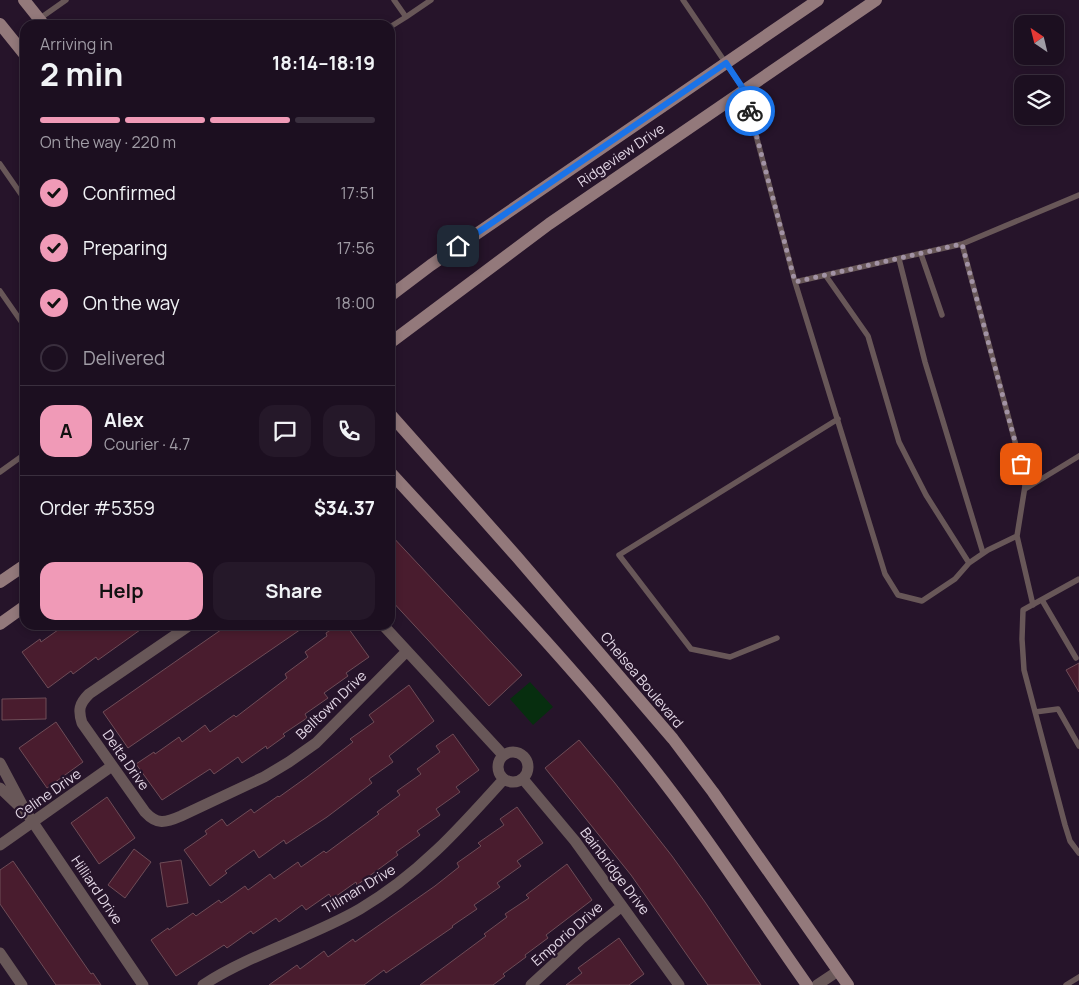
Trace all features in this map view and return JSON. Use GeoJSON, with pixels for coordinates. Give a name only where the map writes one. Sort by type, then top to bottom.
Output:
{"type":"FeatureCollection","features":[{"type":"Feature","properties":{"kind":"main road"},"geometry":{"type":"LineString","coordinates":[[24,0],[40,20]]}},
{"type":"Feature","properties":{"kind":"main road","name":"Ridgeview Drive"},"geometry":{"type":"LineString","coordinates":[[395,292],[430,265],[818,0]]}},
{"type":"Feature","properties":{"kind":"main road","name":"Ridgeview Drive"},"geometry":{"type":"LineString","coordinates":[[395,339],[549,224],[876,0]]}},
{"type":"Feature","properties":{"kind":"main road"},"geometry":{"type":"LineString","coordinates":[[0,24],[20,49]]}},
{"type":"Feature","properties":{"kind":"main road","name":"Chelsea Boulevard"},"geometry":{"type":"LineString","coordinates":[[395,420],[517,556],[673,739],[713,792],[848,985]]}},
{"type":"Feature","properties":{"kind":"main road"},"geometry":{"type":"LineString","coordinates":[[395,477],[519,611],[636,746],[678,801],[807,985]]}},
{"type":"Feature","properties":{"kind":"main road"},"geometry":{"type":"LineString","coordinates":[[0,582],[20,568]]}},
{"type":"Feature","properties":{"kind":"main road"},"geometry":{"type":"LineString","coordinates":[[0,624],[20,610]]}},
{"type":"Feature","properties":{"kind":"street","name":"Delta Drive"},"geometry":{"type":"LineString","coordinates":[[161,822],[152,820],[145,812],[112,766],[82,723],[79,706],[89,694],[183,630]]}},
{"type":"Feature","properties":{"kind":"street"},"geometry":{"type":"LineString","coordinates":[[388,630],[503,755]]}},
{"type":"Feature","properties":{"kind":"street","name":"Belltown Drive"},"geometry":{"type":"LineString","coordinates":[[161,822],[170,821],[264,777],[289,762],[316,743],[407,651]]}},
{"type":"Feature","properties":{"kind":"street"},"geometry":{"type":"LineString","coordinates":[[517,752],[525,758],[528,768],[523,779],[516,783],[503,780],[498,774],[497,769],[497,764],[503,755],[517,752]]}},
{"type":"Feature","properties":{"kind":"street","name":"Hilliard Drive"},"geometry":{"type":"LineString","coordinates":[[0,763],[33,823],[143,985]]}},
{"type":"Feature","properties":{"kind":"street","name":"Celine Drive"},"geometry":{"type":"LineString","coordinates":[[0,845],[112,766]]}},
{"type":"Feature","properties":{"kind":"street","name":"Bainbridge Drive"},"geometry":{"type":"LineString","coordinates":[[523,779],[575,841],[679,985]]}},
{"type":"Feature","properties":{"kind":"street","name":"Tillman Drive"},"geometry":{"type":"LineString","coordinates":[[203,985],[234,968],[359,910],[386,893],[412,874],[453,836],[503,780]]}},
{"type":"Feature","properties":{"kind":"street","name":"Hilliard Drive"},"geometry":{"type":"LineString","coordinates":[[0,788],[26,812]]}},
{"type":"Feature","properties":{"kind":"street","name":"Emporio Drive"},"geometry":{"type":"LineString","coordinates":[[531,985],[581,939],[622,906]]}},
{"type":"Feature","properties":{"kind":"street"},"geometry":{"type":"LineString","coordinates":[[0,953],[22,985]]}},
{"type":"Feature","properties":{"kind":"street"},"geometry":{"type":"LineString","coordinates":[[817,985],[838,971]]}},
{"type":"Feature","properties":{"kind":"lane"},"geometry":{"type":"LineString","coordinates":[[44,20],[66,0]]}},
{"type":"Feature","properties":{"kind":"lane"},"geometry":{"type":"LineString","coordinates":[[394,0],[406,17]]}},
{"type":"Feature","properties":{"kind":"lane"},"geometry":{"type":"LineString","coordinates":[[395,25],[431,0]]}},
{"type":"Feature","properties":{"kind":"lane"},"geometry":{"type":"LineString","coordinates":[[684,0],[744,90],[795,282],[885,574],[898,595],[922,601],[955,579],[969,563],[983,553],[1017,536]]}},
{"type":"Feature","properties":{"kind":"lane"},"geometry":{"type":"LineString","coordinates":[[0,164],[20,193]]}},
{"type":"Feature","properties":{"kind":"lane"},"geometry":{"type":"LineString","coordinates":[[795,282],[962,244],[1079,195]]}},
{"type":"Feature","properties":{"kind":"lane"},"geometry":{"type":"LineString","coordinates":[[962,244],[1021,464],[1024,490],[1017,536],[1032,605]]}},
{"type":"Feature","properties":{"kind":"lane"},"geometry":{"type":"LineString","coordinates":[[921,254],[942,316]]}},
{"type":"Feature","properties":{"kind":"lane"},"geometry":{"type":"LineString","coordinates":[[899,259],[925,362],[983,553]]}},
{"type":"Feature","properties":{"kind":"lane"},"geometry":{"type":"LineString","coordinates":[[826,276],[868,336],[899,442],[926,495],[969,563]]}},
{"type":"Feature","properties":{"kind":"lane"},"geometry":{"type":"LineString","coordinates":[[0,291],[20,320]]}},
{"type":"Feature","properties":{"kind":"lane"},"geometry":{"type":"LineString","coordinates":[[777,638],[730,658],[691,649],[619,555],[838,420]]}},
{"type":"Feature","properties":{"kind":"lane"},"geometry":{"type":"LineString","coordinates":[[1024,490],[1079,456]]}},
{"type":"Feature","properties":{"kind":"lane"},"geometry":{"type":"LineString","coordinates":[[0,472],[20,458]]}},
{"type":"Feature","properties":{"kind":"lane"},"geometry":{"type":"LineString","coordinates":[[1079,579],[1023,610],[1022,639],[1024,670],[1035,712],[1065,825],[1070,841],[1079,854]]}},
{"type":"Feature","properties":{"kind":"lane"},"geometry":{"type":"LineString","coordinates":[[1042,600],[1076,658]]}},
{"type":"Feature","properties":{"kind":"lane"},"geometry":{"type":"LineString","coordinates":[[1035,712],[1058,709],[1079,746]]}},
{"type":"Feature","properties":{"kind":"lane"},"geometry":{"type":"LineString","coordinates":[[1066,985],[1079,977]]}},
{"type":"Feature","properties":{"kind":"green space"},"geometry":{"type":"Polygon","coordinates":[[[530,682],[553,707],[533,725],[510,699],[530,682]]]}},
{"type":"Feature","properties":{"kind":"building"},"geometry":{"type":"Polygon","coordinates":[[[395,539],[522,675],[489,706],[395,604],[395,539]]]}},
{"type":"Feature","properties":{"kind":"building"},"geometry":{"type":"Polygon","coordinates":[[[58,630],[140,630],[98,660],[96,657],[73,674],[71,671],[48,688],[22,652],[40,639],[41,642],[58,630]]]}},
{"type":"Feature","properties":{"kind":"building"},"geometry":{"type":"Polygon","coordinates":[[[221,630],[300,630],[128,748],[103,712],[221,630]]]}},
{"type":"Feature","properties":{"kind":"building"},"geometry":{"type":"Polygon","coordinates":[[[330,630],[350,630],[369,657],[346,673],[348,676],[324,693],[328,698],[305,714],[307,718],[283,734],[285,736],[267,749],[266,746],[242,763],[238,757],[214,774],[210,769],[162,800],[136,764],[154,752],[155,754],[179,737],[182,742],[205,725],[210,732],[234,715],[236,717],[287,678],[285,674],[308,657],[305,652],[327,636],[326,633],[330,630]]]}},
{"type":"Feature","properties":{"kind":"building"},"geometry":{"type":"Polygon","coordinates":[[[1079,663],[1079,692],[1066,670],[1079,663]]]}},
{"type":"Feature","properties":{"kind":"building"},"geometry":{"type":"Polygon","coordinates":[[[409,685],[434,721],[389,756],[393,762],[369,779],[372,783],[327,817],[286,844],[284,840],[259,858],[254,850],[225,871],[227,873],[210,886],[184,850],[207,834],[205,831],[222,819],[227,826],[251,809],[254,813],[307,777],[353,742],[350,739],[374,722],[369,715],[409,685]]]}},
{"type":"Feature","properties":{"kind":"building"},"geometry":{"type":"Polygon","coordinates":[[[46,698],[46,719],[2,720],[2,699],[46,698]]]}},
{"type":"Feature","properties":{"kind":"building"},"geometry":{"type":"Polygon","coordinates":[[[56,722],[83,762],[47,788],[19,748],[56,722]]]}},
{"type":"Feature","properties":{"kind":"building"},"geometry":{"type":"Polygon","coordinates":[[[453,734],[479,770],[456,787],[460,792],[436,809],[440,815],[417,831],[420,835],[396,852],[398,855],[357,885],[356,882],[332,899],[329,894],[306,910],[302,905],[279,922],[276,918],[253,934],[251,931],[227,948],[224,945],[176,976],[151,940],[193,913],[196,916],[219,900],[221,903],[245,886],[248,890],[270,874],[274,879],[298,862],[301,867],[324,851],[326,853],[379,814],[377,812],[400,795],[397,791],[421,774],[417,769],[440,752],[436,746],[453,734]]]}},
{"type":"Feature","properties":{"kind":"building"},"geometry":{"type":"Polygon","coordinates":[[[579,740],[672,856],[761,985],[708,985],[631,875],[545,768],[579,740]]]}},
{"type":"Feature","properties":{"kind":"building"},"geometry":{"type":"Polygon","coordinates":[[[107,797],[135,838],[99,864],[71,823],[107,797]]]}},
{"type":"Feature","properties":{"kind":"building"},"geometry":{"type":"Polygon","coordinates":[[[517,807],[543,843],[517,861],[521,866],[497,883],[500,887],[474,905],[477,909],[453,927],[386,973],[384,970],[364,985],[269,985],[297,965],[300,969],[324,951],[328,957],[353,939],[355,942],[435,886],[459,867],[457,863],[481,846],[478,843],[504,825],[500,819],[517,807]]]}},
{"type":"Feature","properties":{"kind":"building"},"geometry":{"type":"Polygon","coordinates":[[[134,849],[151,862],[125,898],[108,885],[134,849]]]}},
{"type":"Feature","properties":{"kind":"building"},"geometry":{"type":"Polygon","coordinates":[[[181,860],[188,903],[167,907],[160,863],[181,860]]]}},
{"type":"Feature","properties":{"kind":"building"},"geometry":{"type":"Polygon","coordinates":[[[13,861],[91,974],[93,973],[101,985],[56,985],[0,904],[0,870],[13,861]]]}},
{"type":"Feature","properties":{"kind":"building"},"geometry":{"type":"Polygon","coordinates":[[[567,864],[592,900],[546,935],[548,938],[503,974],[505,976],[493,985],[420,985],[486,936],[484,934],[507,917],[505,914],[529,898],[526,895],[567,864]]]}},
{"type":"Feature","properties":{"kind":"building"},"geometry":{"type":"Polygon","coordinates":[[[619,938],[644,974],[629,985],[566,985],[582,973],[578,968],[619,938]]]}},
{"type":"Feature","properties":{"kind":"way so far"},"geometry":{"type":"LineString","coordinates":[[750,111],[795,282],[962,244],[1021,464]]}},
{"type":"Feature","properties":{"kind":"route"},"geometry":{"type":"LineString","coordinates":[[458,246],[726,63],[744,90],[750,111]]}}]}
